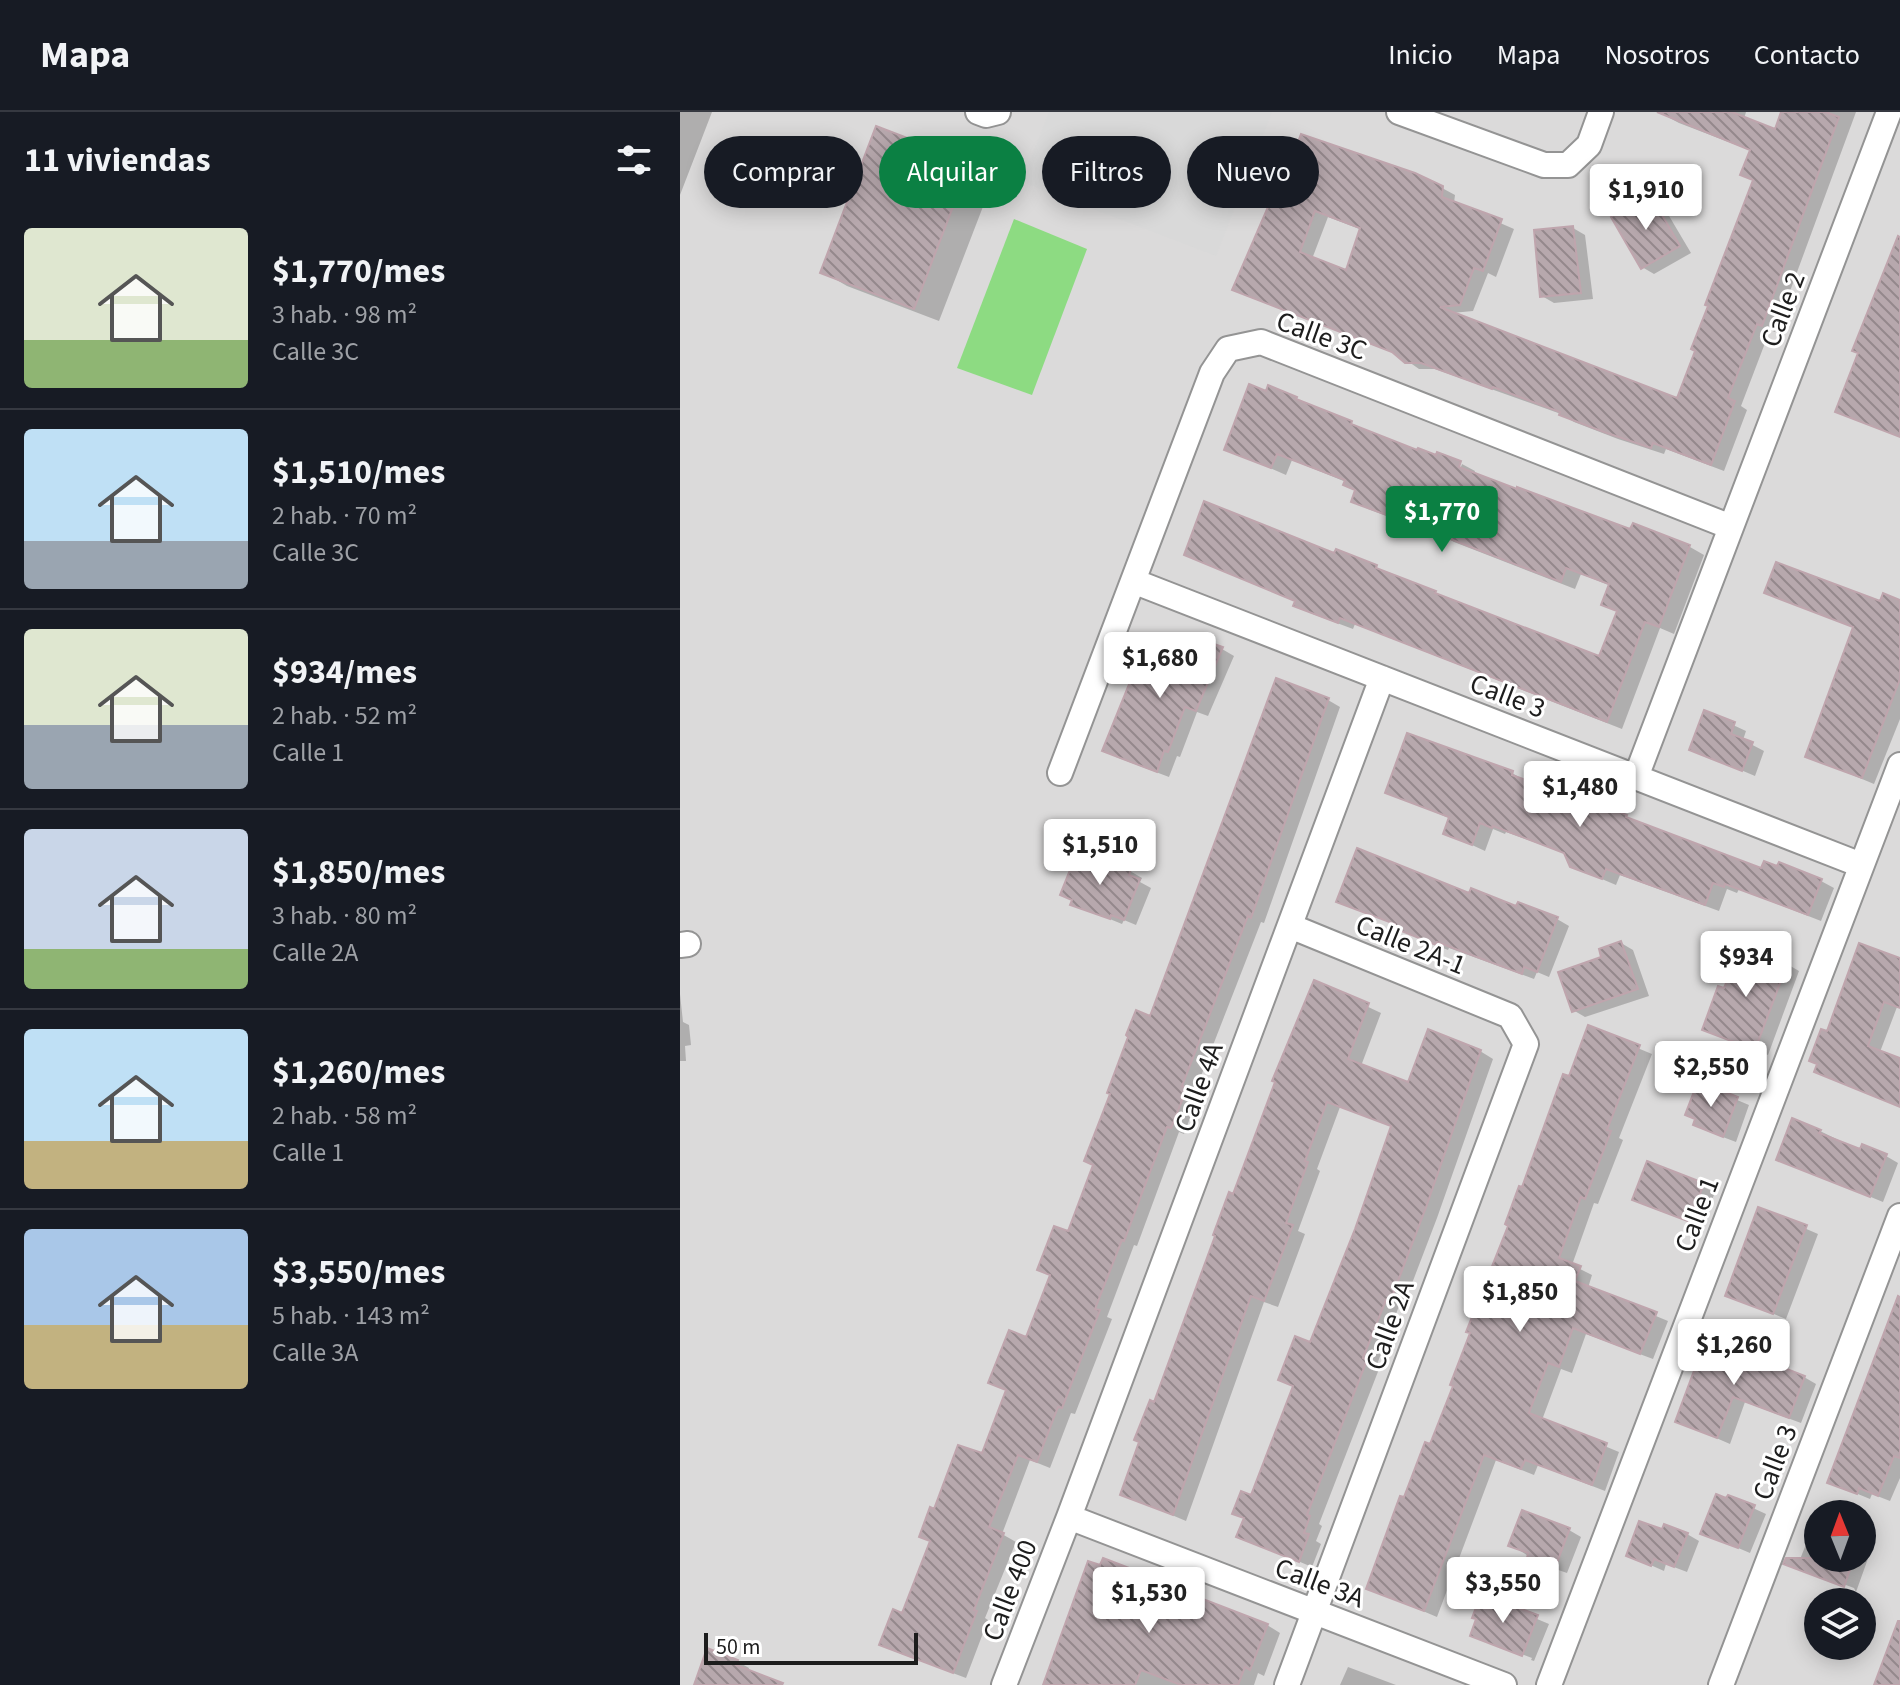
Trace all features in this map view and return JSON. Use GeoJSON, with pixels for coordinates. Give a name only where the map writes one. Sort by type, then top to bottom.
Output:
{"type":"FeatureCollection","features":[{"type":"Feature","properties":{"kind":"street"},"geometry":{"type":"LineString","coordinates":[[978,112],[986,115],[998,112]]}},
{"type":"Feature","properties":{"kind":"street"},"geometry":{"type":"LineString","coordinates":[[1399,112],[1544,165],[1568,165],[1589,145],[1601,112]]}},
{"type":"Feature","properties":{"kind":"street","name":"Calle 2"},"geometry":{"type":"LineString","coordinates":[[1636,777],[1889,112]]}},
{"type":"Feature","properties":{"kind":"street","name":"Calle 3C"},"geometry":{"type":"LineString","coordinates":[[1060,773],[1212,373],[1228,349],[1261,342],[1731,527]]}},
{"type":"Feature","properties":{"kind":"street","name":"Calle 3"},"geometry":{"type":"LineString","coordinates":[[1133,581],[1861,865]]}},
{"type":"Feature","properties":{"kind":"street","name":"Calle 4A"},"geometry":{"type":"LineString","coordinates":[[1069,1517],[1382,678]]}},
{"type":"Feature","properties":{"kind":"street","name":"Calle 1"},"geometry":{"type":"LineString","coordinates":[[1549,1685],[1900,765]]}},
{"type":"Feature","properties":{"kind":"street","name":"Calle 2A-1"},"geometry":{"type":"LineString","coordinates":[[1290,926],[1510,1016]]}},
{"type":"Feature","properties":{"kind":"street","name":"Calle 2A"},"geometry":{"type":"LineString","coordinates":[[1314,1612],[1526,1044],[1510,1016]]}},
{"type":"Feature","properties":{"kind":"street","name":"Calle 3"},"geometry":{"type":"LineString","coordinates":[[1721,1685],[1900,1216]]}},
{"type":"Feature","properties":{"kind":"street","name":"Calle 3A"},"geometry":{"type":"LineString","coordinates":[[1069,1517],[1504,1685]]}},
{"type":"Feature","properties":{"kind":"street","name":"Calle 400"},"geometry":{"type":"LineString","coordinates":[[1004,1685],[1069,1517]]}},
{"type":"Feature","properties":{"kind":"street"},"geometry":{"type":"LineString","coordinates":[[1287,1685],[1314,1612]]}},
{"type":"Feature","properties":{"kind":"shaded area"},"geometry":{"type":"Polygon","coordinates":[[[680,112],[1900,112],[1900,1443],[1895,1457],[1900,1459],[1900,1685],[680,1685],[680,112]]]}},
{"type":"Feature","properties":{"kind":"shaded area"},"geometry":{"type":"Polygon","coordinates":[[[1049,112],[1272,112],[1263,136],[1187,136],[1187,208],[1235,208],[1216,256],[1090,208],[1171,208],[1171,136],[1042,136],[1042,190],[1026,184],[1026,172],[1049,112]]]}},
{"type":"Feature","properties":{"kind":"green space"},"geometry":{"type":"Polygon","coordinates":[[[1014,219],[1087,249],[1032,395],[957,368],[1014,219]]]}},
{"type":"Feature","properties":{"kind":"building"},"geometry":{"type":"Polygon","coordinates":[[[1657,112],[1732,112],[1775,129],[1781,112],[1826,112],[1839,117],[1762,326],[1757,324],[1728,398],[1735,401],[1711,465],[1653,443],[1651,448],[1604,432],[1559,415],[1560,412],[1421,363],[1405,363],[1392,352],[1232,290],[1268,208],[1319,208],[1319,140],[1415,173],[1443,186],[1442,197],[1502,219],[1483,271],[1474,268],[1460,305],[1440,307],[1677,398],[1695,351],[1691,349],[1708,306],[1705,305],[1753,180],[1740,175],[1750,150],[1657,112]],[[1315,211],[1300,252],[1346,270],[1360,228],[1315,211]]]}},
{"type":"Feature","properties":{"kind":"building"},"geometry":{"type":"Polygon","coordinates":[[[876,126],[902,136],[879,136],[879,208],[952,208],[914,309],[820,273],[845,208],[863,208],[863,160],[876,126]]]}},
{"type":"Feature","properties":{"kind":"building"},"geometry":{"type":"Polygon","coordinates":[[[1650,194],[1680,246],[1641,269],[1611,217],[1650,194]]]}},
{"type":"Feature","properties":{"kind":"building"},"geometry":{"type":"Polygon","coordinates":[[[1573,226],[1581,293],[1540,297],[1534,230],[1573,226]]]}},
{"type":"Feature","properties":{"kind":"building"},"geometry":{"type":"Polygon","coordinates":[[[1898,236],[1900,437],[1835,412],[1858,353],[1852,351],[1898,236]]]}},
{"type":"Feature","properties":{"kind":"building"},"geometry":{"type":"Polygon","coordinates":[[[1249,384],[1266,391],[1268,385],[1352,421],[1351,424],[1417,450],[1436,455],[1437,452],[1461,461],[1459,467],[1517,489],[1630,529],[1633,523],[1690,545],[1659,627],[1645,622],[1607,722],[1340,618],[1338,623],[1293,606],[1295,601],[1184,555],[1204,501],[1334,553],[1336,549],[1377,565],[1376,568],[1435,593],[1599,656],[1617,611],[1601,605],[1609,584],[1566,568],[1561,582],[1437,534],[1442,520],[1400,504],[1395,518],[1351,502],[1355,490],[1343,485],[1345,480],[1277,454],[1271,468],[1224,450],[1249,384]]]}},
{"type":"Feature","properties":{"kind":"building"},"geometry":{"type":"Polygon","coordinates":[[[1776,562],[1880,601],[1883,593],[1900,600],[1900,679],[1862,778],[1805,757],[1853,627],[1764,593],[1776,562]]]}},
{"type":"Feature","properties":{"kind":"building"},"geometry":{"type":"Polygon","coordinates":[[[1149,635],[1195,653],[1200,639],[1223,647],[1196,711],[1185,707],[1157,772],[1102,751],[1149,635]]]}},
{"type":"Feature","properties":{"kind":"building"},"geometry":{"type":"Polygon","coordinates":[[[1276,678],[1329,698],[1251,918],[1248,916],[1182,1086],[1187,1088],[1171,1128],[1167,1127],[1095,1309],[1100,1310],[1062,1408],[1058,1407],[1037,1462],[1018,1455],[989,1527],[1004,1533],[953,1673],[879,1645],[893,1609],[902,1613],[930,1541],[919,1537],[930,1507],[934,1509],[958,1445],[982,1453],[1006,1390],[988,1383],[1009,1330],[1026,1337],[1050,1275],[1037,1270],[1054,1226],[1068,1231],[1093,1165],[1084,1161],[1110,1094],[1107,1093],[1128,1037],[1126,1035],[1136,1010],[1150,1016],[1276,678]]]}},
{"type":"Feature","properties":{"kind":"building"},"geometry":{"type":"Polygon","coordinates":[[[1704,710],[1735,722],[1731,734],[1753,742],[1742,771],[1689,750],[1704,710]]]}},
{"type":"Feature","properties":{"kind":"building"},"geometry":{"type":"Polygon","coordinates":[[[1407,733],[1761,868],[1764,861],[1777,866],[1779,862],[1822,879],[1808,915],[1725,884],[1724,887],[1713,883],[1705,905],[1606,869],[1602,879],[1570,867],[1564,853],[1480,823],[1472,845],[1443,834],[1449,817],[1385,793],[1407,733]]]}},
{"type":"Feature","properties":{"kind":"building"},"geometry":{"type":"Polygon","coordinates":[[[1357,848],[1469,893],[1471,888],[1516,906],[1518,902],[1558,917],[1537,972],[1524,967],[1522,974],[1437,942],[1436,945],[1394,928],[1395,924],[1336,902],[1357,848]]]}},
{"type":"Feature","properties":{"kind":"building"},"geometry":{"type":"Polygon","coordinates":[[[1090,853],[1131,869],[1129,875],[1140,879],[1124,920],[1111,915],[1110,919],[1070,905],[1072,900],[1060,895],[1076,855],[1087,859],[1090,853]]]}},
{"type":"Feature","properties":{"kind":"building"},"geometry":{"type":"Polygon","coordinates":[[[1621,941],[1638,989],[1572,1012],[1558,972],[1601,957],[1599,949],[1621,941]]]}},
{"type":"Feature","properties":{"kind":"building"},"geometry":{"type":"Polygon","coordinates":[[[1859,943],[1900,958],[1900,1008],[1884,1002],[1868,1046],[1900,1058],[1900,1107],[1814,1072],[1817,1064],[1809,1061],[1821,1029],[1827,1031],[1859,943]]]}},
{"type":"Feature","properties":{"kind":"building"},"geometry":{"type":"Polygon","coordinates":[[[1748,948],[1788,962],[1755,1050],[1702,1030],[1718,986],[1724,988],[1739,950],[1746,953],[1748,948]]]}},
{"type":"Feature","properties":{"kind":"building"},"geometry":{"type":"Polygon","coordinates":[[[1314,980],[1369,1003],[1348,1059],[1408,1082],[1428,1029],[1481,1050],[1425,1210],[1390,1302],[1386,1300],[1363,1358],[1367,1360],[1307,1515],[1310,1516],[1304,1533],[1309,1534],[1299,1562],[1236,1537],[1244,1518],[1232,1514],[1241,1491],[1251,1495],[1293,1386],[1278,1380],[1295,1336],[1310,1342],[1355,1229],[1391,1126],[1327,1102],[1286,1223],[1293,1225],[1264,1301],[1251,1296],[1173,1515],[1120,1495],[1139,1442],[1134,1440],[1150,1400],[1154,1402],[1229,1192],[1233,1194],[1275,1082],[1272,1081],[1314,980]]]}},
{"type":"Feature","properties":{"kind":"building"},"geometry":{"type":"Polygon","coordinates":[[[1588,1025],[1640,1045],[1607,1130],[1611,1131],[1585,1199],[1581,1197],[1559,1258],[1581,1266],[1575,1281],[1657,1312],[1640,1354],[1573,1328],[1559,1367],[1548,1363],[1529,1413],[1607,1443],[1592,1485],[1525,1460],[1521,1469],[1484,1455],[1424,1611],[1366,1589],[1400,1496],[1404,1497],[1425,1442],[1430,1444],[1453,1386],[1450,1385],[1470,1333],[1466,1332],[1508,1226],[1505,1224],[1519,1186],[1522,1187],[1563,1074],[1569,1076],[1588,1025]]]}},
{"type":"Feature","properties":{"kind":"building"},"geometry":{"type":"Polygon","coordinates":[[[1698,1081],[1738,1097],[1723,1137],[1693,1125],[1695,1119],[1685,1115],[1698,1081]]]}},
{"type":"Feature","properties":{"kind":"building"},"geometry":{"type":"Polygon","coordinates":[[[1792,1118],[1821,1130],[1819,1133],[1860,1149],[1862,1144],[1887,1154],[1870,1197],[1776,1160],[1792,1118]]]}},
{"type":"Feature","properties":{"kind":"building"},"geometry":{"type":"Polygon","coordinates":[[[1647,1161],[1704,1183],[1690,1222],[1632,1200],[1647,1161]]]}},
{"type":"Feature","properties":{"kind":"building"},"geometry":{"type":"Polygon","coordinates":[[[1758,1207],[1807,1225],[1773,1314],[1725,1296],[1758,1207]]]}},
{"type":"Feature","properties":{"kind":"building"},"geometry":{"type":"Polygon","coordinates":[[[1898,1296],[1900,1458],[1894,1456],[1878,1496],[1859,1488],[1857,1494],[1827,1483],[1898,1296]]]}},
{"type":"Feature","properties":{"kind":"building"},"geometry":{"type":"Polygon","coordinates":[[[1707,1338],[1805,1376],[1789,1418],[1733,1397],[1717,1438],[1675,1422],[1695,1368],[1694,1360],[1707,1338]]]}},
{"type":"Feature","properties":{"kind":"building"},"geometry":{"type":"Polygon","coordinates":[[[1716,1494],[1755,1505],[1738,1548],[1700,1534],[1716,1494]]]}},
{"type":"Feature","properties":{"kind":"building"},"geometry":{"type":"Polygon","coordinates":[[[1522,1510],[1570,1528],[1555,1568],[1527,1558],[1528,1553],[1508,1546],[1522,1510]]]}},
{"type":"Feature","properties":{"kind":"building"},"geometry":{"type":"Polygon","coordinates":[[[1639,1521],[1662,1529],[1664,1524],[1688,1533],[1674,1567],[1654,1559],[1651,1566],[1626,1556],[1639,1521]]]}},
{"type":"Feature","properties":{"kind":"building"},"geometry":{"type":"Polygon","coordinates":[[[1103,1558],[1140,1572],[1139,1576],[1150,1581],[1148,1586],[1200,1606],[1203,1599],[1268,1624],[1250,1670],[1245,1667],[1238,1685],[1181,1685],[1141,1670],[1135,1685],[1043,1685],[1088,1561],[1100,1565],[1103,1558]]]}},
{"type":"Feature","properties":{"kind":"building"},"geometry":{"type":"Polygon","coordinates":[[[1786,1558],[1804,1558],[1804,1572],[1783,1564],[1786,1558]]]}},
{"type":"Feature","properties":{"kind":"building"},"geometry":{"type":"Polygon","coordinates":[[[1804,1572],[1849,1572],[1844,1587],[1804,1572]]]}},
{"type":"Feature","properties":{"kind":"building"},"geometry":{"type":"Polygon","coordinates":[[[1481,1594],[1538,1615],[1522,1656],[1470,1636],[1476,1619],[1472,1618],[1481,1594]]]}},
{"type":"Feature","properties":{"kind":"building"},"geometry":{"type":"Polygon","coordinates":[[[1898,1621],[1900,1685],[1874,1685],[1898,1621]]]}},
{"type":"Feature","properties":{"kind":"building"},"geometry":{"type":"Polygon","coordinates":[[[707,1648],[738,1660],[736,1665],[783,1683],[694,1685],[707,1648]]]}}]}
